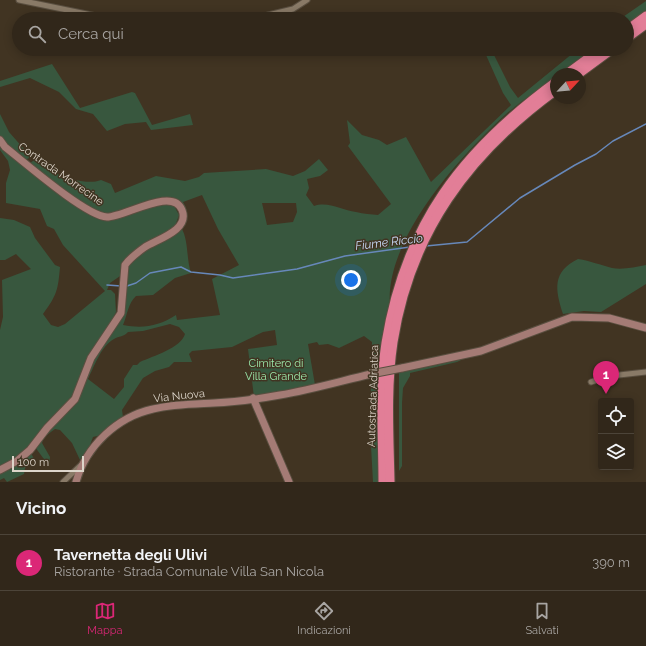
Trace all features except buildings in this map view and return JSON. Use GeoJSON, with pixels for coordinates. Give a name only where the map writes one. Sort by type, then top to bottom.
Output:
{"type":"FeatureCollection","features":[{"type":"Feature","properties":{"kind":"highway"},"geometry":{"type":"LineString","coordinates":[[634,25],[646,16]]}},
{"type":"Feature","properties":{"kind":"highway"},"geometry":{"type":"LineString","coordinates":[[634,33],[646,24]]}},
{"type":"Feature","properties":{"kind":"highway"},"geometry":{"type":"LineString","coordinates":[[575,68],[591,56]]}},
{"type":"Feature","properties":{"kind":"highway"},"geometry":{"type":"LineString","coordinates":[[586,68],[602,56]]}},
{"type":"Feature","properties":{"kind":"highway","name":"Autostrada Adriatica"},"geometry":{"type":"LineString","coordinates":[[383,482],[383,378],[386,342],[426,235],[457,179],[516,117],[550,87]]}},
{"type":"Feature","properties":{"kind":"highway","name":"Autostrada Adriatica"},"geometry":{"type":"LineString","coordinates":[[527,107],[550,94]]}},
{"type":"Feature","properties":{"kind":"highway","name":"Autostrada Adriatica"},"geometry":{"type":"LineString","coordinates":[[390,482],[390,379],[393,325]]}},
{"type":"Feature","properties":{"kind":"street"},"geometry":{"type":"LineString","coordinates":[[19,0],[77,12]]}},
{"type":"Feature","properties":{"kind":"street"},"geometry":{"type":"LineString","coordinates":[[280,12],[293,9],[307,0]]}},
{"type":"Feature","properties":{"kind":"street","name":"Contrada Morrecine"},"geometry":{"type":"LineString","coordinates":[[0,140],[4,147],[64,192],[100,215],[117,216],[160,201],[170,200],[178,204],[184,214],[181,224],[176,230],[145,247],[125,265],[123,307],[118,320],[91,358],[75,398],[47,428],[30,450],[17,461],[0,470]]}},
{"type":"Feature","properties":{"kind":"street","name":"Via Nuova"},"geometry":{"type":"LineString","coordinates":[[62,482],[82,465],[104,435],[122,421],[154,408],[281,395],[481,351],[572,317],[609,318],[646,328]]}},
{"type":"Feature","properties":{"kind":"street"},"geometry":{"type":"LineString","coordinates":[[591,382],[610,376],[646,372]]}},
{"type":"Feature","properties":{"kind":"street"},"geometry":{"type":"LineString","coordinates":[[254,398],[289,482]]}},
{"type":"Feature","properties":{"kind":"street","name":"Via Nuova"},"geometry":{"type":"LineString","coordinates":[[76,482],[82,465]]}},
{"type":"Feature","properties":{"kind":"green space"},"geometry":{"type":"Polygon","coordinates":[[[646,1],[646,11],[634,19],[634,12],[630,12],[646,1]]]}},
{"type":"Feature","properties":{"kind":"green space","name":"Cimitero di Villa Grande"},"geometry":{"type":"Polygon","coordinates":[[[486,56],[494,56],[510,87],[518,98],[550,72],[550,80],[505,115],[467,153],[447,176],[428,202],[412,228],[399,254],[391,281],[390,306],[378,390],[379,482],[373,482],[370,428],[372,342],[364,336],[339,348],[328,344],[319,345],[317,342],[308,344],[315,385],[254,397],[248,349],[277,345],[275,330],[263,332],[232,347],[192,351],[189,354],[192,362],[174,362],[169,367],[155,371],[143,378],[122,410],[123,417],[101,435],[93,437],[89,448],[80,460],[72,443],[60,430],[55,429],[44,437],[42,443],[50,457],[49,466],[35,447],[75,402],[93,360],[122,317],[126,303],[127,266],[131,261],[185,218],[170,198],[155,200],[118,213],[103,213],[81,202],[29,164],[34,160],[48,170],[66,178],[85,182],[101,180],[111,184],[115,193],[156,176],[185,181],[199,177],[204,173],[266,169],[293,176],[305,171],[319,159],[328,170],[320,176],[307,179],[309,188],[306,195],[314,206],[330,205],[359,213],[378,215],[391,204],[348,146],[350,143],[347,120],[362,135],[379,140],[387,145],[406,137],[431,182],[511,105],[503,93],[486,56]],[[202,195],[183,202],[186,209],[187,218],[181,227],[184,232],[191,273],[175,278],[153,295],[136,296],[129,306],[123,325],[137,327],[151,326],[170,319],[176,315],[177,320],[220,315],[212,279],[239,265],[218,229],[202,195]],[[262,203],[267,225],[293,222],[297,212],[296,203],[262,203]],[[170,324],[143,331],[128,332],[125,335],[109,342],[98,357],[88,379],[114,399],[124,387],[124,379],[133,365],[137,365],[140,362],[159,354],[172,347],[182,339],[185,334],[179,327],[170,324]]]}},
{"type":"Feature","properties":{"kind":"green space"},"geometry":{"type":"Polygon","coordinates":[[[569,56],[583,56],[567,68],[555,68],[569,56]]]}},
{"type":"Feature","properties":{"kind":"green space"},"geometry":{"type":"Polygon","coordinates":[[[52,64],[80,108],[132,92],[135,93],[152,125],[190,114],[193,125],[151,130],[146,122],[125,124],[107,131],[93,114],[76,109],[59,92],[30,78],[0,87],[0,81],[52,64]]]}},
{"type":"Feature","properties":{"kind":"green space"},"geometry":{"type":"Polygon","coordinates":[[[0,114],[9,132],[31,157],[25,160],[2,139],[0,136],[0,114]]]}},
{"type":"Feature","properties":{"kind":"green space"},"geometry":{"type":"Polygon","coordinates":[[[0,145],[96,216],[165,203],[173,204],[179,215],[174,229],[143,247],[123,274],[110,283],[107,290],[111,290],[115,294],[116,312],[75,393],[28,447],[34,459],[25,468],[24,474],[7,482],[4,478],[0,480],[0,330],[3,317],[2,280],[31,269],[16,254],[5,260],[0,260],[0,218],[14,220],[30,227],[35,238],[55,265],[60,267],[56,292],[43,314],[51,325],[58,327],[65,324],[105,291],[63,245],[54,229],[47,226],[40,209],[6,203],[6,183],[10,170],[8,161],[0,150],[0,145]]]}},
{"type":"Feature","properties":{"kind":"green space"},"geometry":{"type":"Polygon","coordinates":[[[578,259],[616,269],[646,265],[646,284],[601,312],[584,311],[563,314],[558,297],[558,282],[564,270],[578,259]]]}},
{"type":"Feature","properties":{"kind":"green space"},"geometry":{"type":"Polygon","coordinates":[[[471,355],[457,362],[410,373],[410,376],[403,388],[402,466],[399,471],[399,371],[471,355]]]}},
{"type":"Feature","properties":{"kind":"waterway","name":"Fiume Riccio"},"geometry":{"type":"LineString","coordinates":[[426,246],[467,242],[520,198],[596,154],[613,141],[646,124]]}},
{"type":"Feature","properties":{"kind":"waterway","name":"Fiume Riccio"},"geometry":{"type":"LineString","coordinates":[[127,286],[136,283],[150,273],[181,267],[191,272],[233,278],[297,269],[345,256],[410,247]]}},
{"type":"Feature","properties":{"kind":"waterway","name":"Fiume Riccio"},"geometry":{"type":"LineString","coordinates":[[107,285],[121,286]]}},
{"type":"Feature","properties":{"kind":"place","name":"Tavernetta degli Ulivi"},"geometry":{"type":"Point","coordinates":[606,394]}}]}
